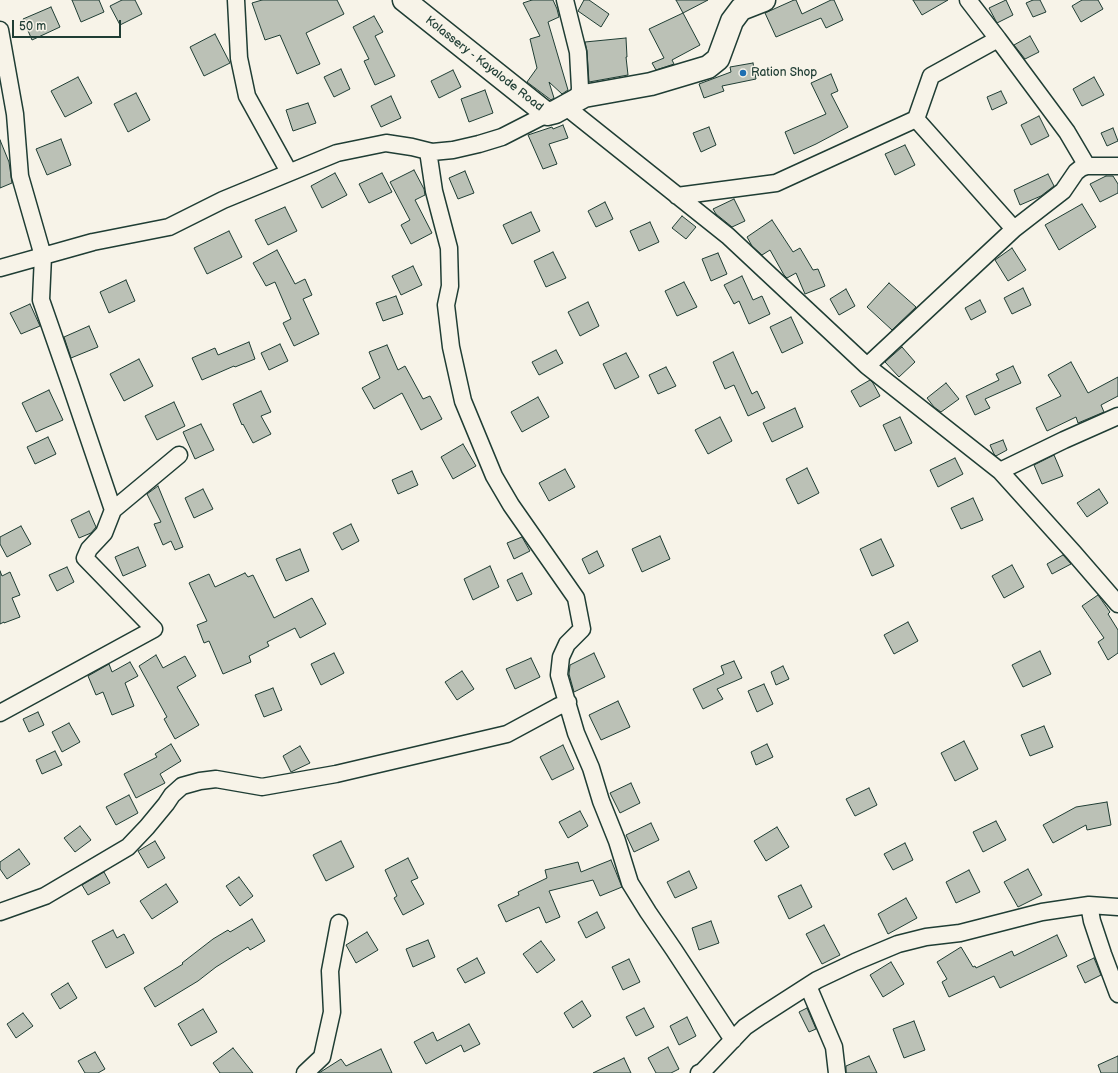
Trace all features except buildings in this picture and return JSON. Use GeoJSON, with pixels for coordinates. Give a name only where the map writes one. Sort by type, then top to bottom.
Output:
{"type":"FeatureCollection","features":[{"type":"Feature","properties":{"kind":"main road","name":"Kolassery - Kayalode Road"},"geometry":{"type":"LineString","coordinates":[[404,0],[564,106]]}},
{"type":"Feature","properties":{"kind":"main road"},"geometry":{"type":"LineString","coordinates":[[564,106],[584,96],[651,84],[708,67],[718,59],[732,21],[741,9],[764,0]]}},
{"type":"Feature","properties":{"kind":"street"},"geometry":{"type":"LineString","coordinates":[[236,0],[239,58],[247,96],[289,172]]}},
{"type":"Feature","properties":{"kind":"street"},"geometry":{"type":"LineString","coordinates":[[0,268],[93,242],[169,227],[223,200],[337,153],[386,143],[432,152],[453,150],[502,137],[564,106],[580,88],[578,52],[565,0]]}},
{"type":"Feature","properties":{"kind":"street"},"geometry":{"type":"LineString","coordinates":[[968,0],[1067,132],[1087,166]]}},
{"type":"Feature","properties":{"kind":"street"},"geometry":{"type":"LineString","coordinates":[[0,30],[15,114],[20,176],[43,256],[41,300],[113,510]]}},
{"type":"Feature","properties":{"kind":"street"},"geometry":{"type":"LineString","coordinates":[[677,196],[776,183],[916,119],[931,76],[998,39]]}},
{"type":"Feature","properties":{"kind":"street"},"geometry":{"type":"LineString","coordinates":[[564,106],[728,236],[867,366],[1000,471],[1118,604]]}},
{"type":"Feature","properties":{"kind":"street"},"geometry":{"type":"LineString","coordinates":[[916,119],[1014,229]]}},
{"type":"Feature","properties":{"kind":"street"},"geometry":{"type":"LineString","coordinates":[[428,151],[434,191],[449,248],[450,286],[446,305],[451,347],[463,401],[494,476],[511,505],[576,598],[582,629],[567,644],[561,657],[559,675],[576,733],[591,768],[630,883],[733,1040]]}},
{"type":"Feature","properties":{"kind":"street"},"geometry":{"type":"LineString","coordinates":[[867,366],[1014,229],[1063,191],[1080,168],[1087,166],[1118,166]]}},
{"type":"Feature","properties":{"kind":"street"},"geometry":{"type":"LineString","coordinates":[[1000,471],[1118,416]]}},
{"type":"Feature","properties":{"kind":"street"},"geometry":{"type":"LineString","coordinates":[[0,713],[154,629],[85,558],[89,549],[104,533],[113,510],[179,455]]}},
{"type":"Feature","properties":{"kind":"street"},"geometry":{"type":"LineString","coordinates":[[0,912],[45,896],[128,847],[147,827],[172,795],[182,786],[200,781],[216,779],[262,787],[336,774],[507,734],[568,702]]}},
{"type":"Feature","properties":{"kind":"street"},"geometry":{"type":"LineString","coordinates":[[699,1073],[702,1072],[745,1027],[808,986],[855,962],[898,944],[926,937],[960,933],[1042,912],[1089,905],[1118,906]]}},
{"type":"Feature","properties":{"kind":"street"},"geometry":{"type":"LineString","coordinates":[[1089,905],[1092,921],[1118,994]]}},
{"type":"Feature","properties":{"kind":"street"},"geometry":{"type":"LineString","coordinates":[[305,1073],[322,1057],[332,1012],[330,970],[339,923]]}},
{"type":"Feature","properties":{"kind":"street"},"geometry":{"type":"LineString","coordinates":[[808,986],[834,1047],[837,1073]]}},
{"type":"Feature","properties":{"kind":"place","name":"Ration Shop"},"geometry":{"type":"Point","coordinates":[743,73]}}]}
